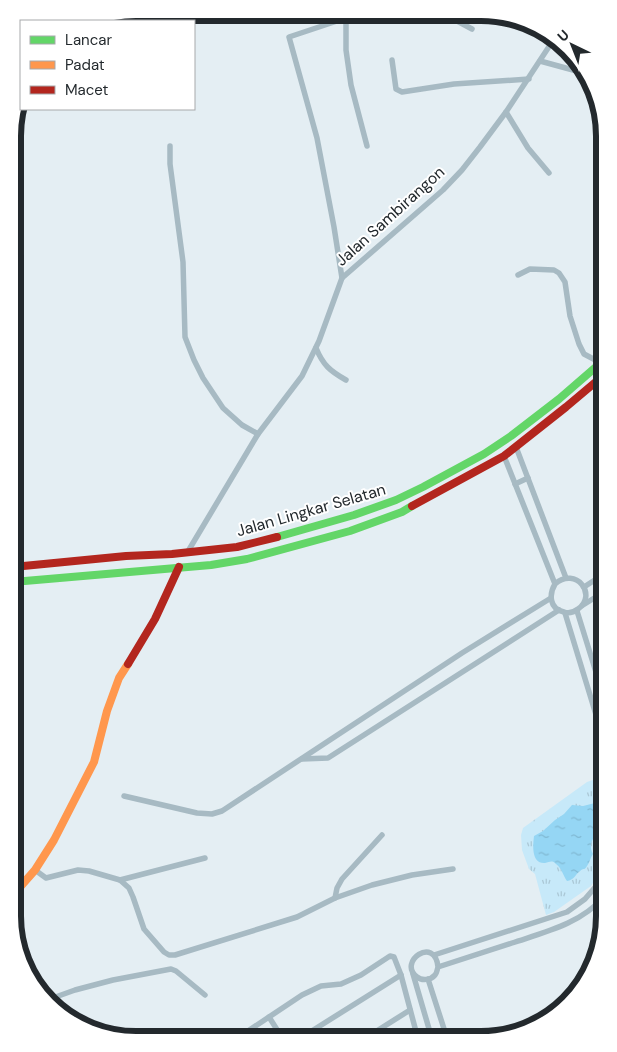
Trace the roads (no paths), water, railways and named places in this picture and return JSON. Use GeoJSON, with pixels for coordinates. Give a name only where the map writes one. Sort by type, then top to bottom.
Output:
{"type":"FeatureCollection","features":[{"type":"Feature","properties":{"kind":"main road","name":"Jalan Lingkar Selatan"},"geometry":{"type":"LineString","coordinates":[[21,566],[92,559],[187,553],[237,547],[354,515],[396,500],[484,454],[511,436],[596,368]]}},
{"type":"Feature","properties":{"kind":"main road","name":"Jalan Lingkar Selatan"},"geometry":{"type":"LineString","coordinates":[[21,581],[211,565],[247,559],[350,531],[402,512],[504,456],[596,382]]}},
{"type":"Feature","properties":{"kind":"main road"},"geometry":{"type":"LineString","coordinates":[[423,487],[429,498]]}},
{"type":"Feature","properties":{"kind":"main road"},"geometry":{"type":"LineString","coordinates":[[92,559],[92,575]]}},
{"type":"Feature","properties":{"kind":"main road"},"geometry":{"type":"LineString","coordinates":[[21,885],[35,870],[54,840],[94,762],[107,711],[119,678],[154,618],[178,567]]}},
{"type":"Feature","properties":{"kind":"street"},"geometry":{"type":"LineString","coordinates":[[340,21],[288,37],[317,138],[342,278]]}},
{"type":"Feature","properties":{"kind":"street"},"geometry":{"type":"LineString","coordinates":[[346,21],[346,50],[351,85],[367,146]]}},
{"type":"Feature","properties":{"kind":"street"},"geometry":{"type":"LineString","coordinates":[[457,21],[472,29]]}},
{"type":"Feature","properties":{"kind":"street","name":"Jalan Sambirangon"},"geometry":{"type":"LineString","coordinates":[[187,553],[258,434],[302,376],[316,348],[342,278],[443,190],[480,147],[506,112],[547,50]]}},
{"type":"Feature","properties":{"kind":"street"},"geometry":{"type":"LineString","coordinates":[[392,60],[396,89],[399,91],[454,84],[529,79]]}},
{"type":"Feature","properties":{"kind":"street"},"geometry":{"type":"LineString","coordinates":[[540,61],[575,70]]}},
{"type":"Feature","properties":{"kind":"street"},"geometry":{"type":"LineString","coordinates":[[506,112],[528,148],[549,173]]}},
{"type":"Feature","properties":{"kind":"street"},"geometry":{"type":"LineString","coordinates":[[170,146],[170,164],[183,262],[185,337],[200,372],[223,408],[242,426],[258,434]]}},
{"type":"Feature","properties":{"kind":"street"},"geometry":{"type":"LineString","coordinates":[[518,275],[530,269],[554,270],[559,273],[565,282],[570,316],[579,344],[584,354],[596,359]]}},
{"type":"Feature","properties":{"kind":"street"},"geometry":{"type":"LineString","coordinates":[[316,348],[323,363],[346,380]]}},
{"type":"Feature","properties":{"kind":"street"},"geometry":{"type":"LineString","coordinates":[[516,447],[566,578]]}},
{"type":"Feature","properties":{"kind":"street"},"geometry":{"type":"LineString","coordinates":[[504,456],[555,584]]}},
{"type":"Feature","properties":{"kind":"street"},"geometry":{"type":"LineString","coordinates":[[515,484],[528,478]]}},
{"type":"Feature","properties":{"kind":"street"},"geometry":{"type":"LineString","coordinates":[[583,605],[586,596],[584,587],[573,578],[560,580],[551,590],[553,605],[562,611],[571,613],[596,597]]}},
{"type":"Feature","properties":{"kind":"street"},"geometry":{"type":"LineString","coordinates":[[584,587],[596,579]]}},
{"type":"Feature","properties":{"kind":"street"},"geometry":{"type":"LineString","coordinates":[[124,796],[197,813],[218,813],[462,653],[551,598]]}},
{"type":"Feature","properties":{"kind":"street"},"geometry":{"type":"LineString","coordinates":[[577,610],[596,672]]}},
{"type":"Feature","properties":{"kind":"street"},"geometry":{"type":"LineString","coordinates":[[562,611],[596,717]]}},
{"type":"Feature","properties":{"kind":"street"},"geometry":{"type":"LineString","coordinates":[[302,759],[330,757],[562,611]]}},
{"type":"Feature","properties":{"kind":"street"},"geometry":{"type":"LineString","coordinates":[[334,898],[342,879],[382,835]]}},
{"type":"Feature","properties":{"kind":"street"},"geometry":{"type":"LineString","coordinates":[[120,880],[205,858]]}},
{"type":"Feature","properties":{"kind":"street"},"geometry":{"type":"LineString","coordinates":[[35,870],[46,878],[78,870],[89,871],[120,880],[129,888],[144,929],[164,952],[169,955],[175,955],[297,917],[334,898],[380,883],[412,875],[453,869]]}},
{"type":"Feature","properties":{"kind":"street"},"geometry":{"type":"LineString","coordinates":[[434,955],[567,912],[585,899],[596,886]]}},
{"type":"Feature","properties":{"kind":"street"},"geometry":{"type":"LineString","coordinates":[[438,968],[574,921],[596,906]]}},
{"type":"Feature","properties":{"kind":"street"},"geometry":{"type":"LineString","coordinates":[[542,920],[546,932]]}},
{"type":"Feature","properties":{"kind":"street"},"geometry":{"type":"LineString","coordinates":[[413,973],[417,977],[428,979],[435,975],[438,961],[434,955],[427,952],[419,953],[411,965],[413,973],[430,1031]]}},
{"type":"Feature","properties":{"kind":"street"},"geometry":{"type":"LineString","coordinates":[[248,1031],[302,995],[321,986],[341,984],[361,975],[390,956],[394,957],[401,975],[416,1031]]}},
{"type":"Feature","properties":{"kind":"street"},"geometry":{"type":"LineString","coordinates":[[55,997],[113,980],[171,969],[205,995]]}},
{"type":"Feature","properties":{"kind":"street"},"geometry":{"type":"LineString","coordinates":[[312,1031],[401,975]]}},
{"type":"Feature","properties":{"kind":"street"},"geometry":{"type":"LineString","coordinates":[[428,979],[444,1031]]}},
{"type":"Feature","properties":{"kind":"street"},"geometry":{"type":"LineString","coordinates":[[377,1031],[410,1010]]}},
{"type":"Feature","properties":{"kind":"street"},"geometry":{"type":"LineString","coordinates":[[269,1017],[278,1031]]}},
{"type":"Feature","properties":{"kind":"water"},"geometry":{"type":"Polygon","coordinates":[[[595,803],[596,806],[596,834],[591,845],[593,854],[585,868],[571,880],[567,881],[555,863],[545,863],[537,860],[534,853],[534,836],[564,814],[572,805],[583,806],[595,803]]]}}]}
